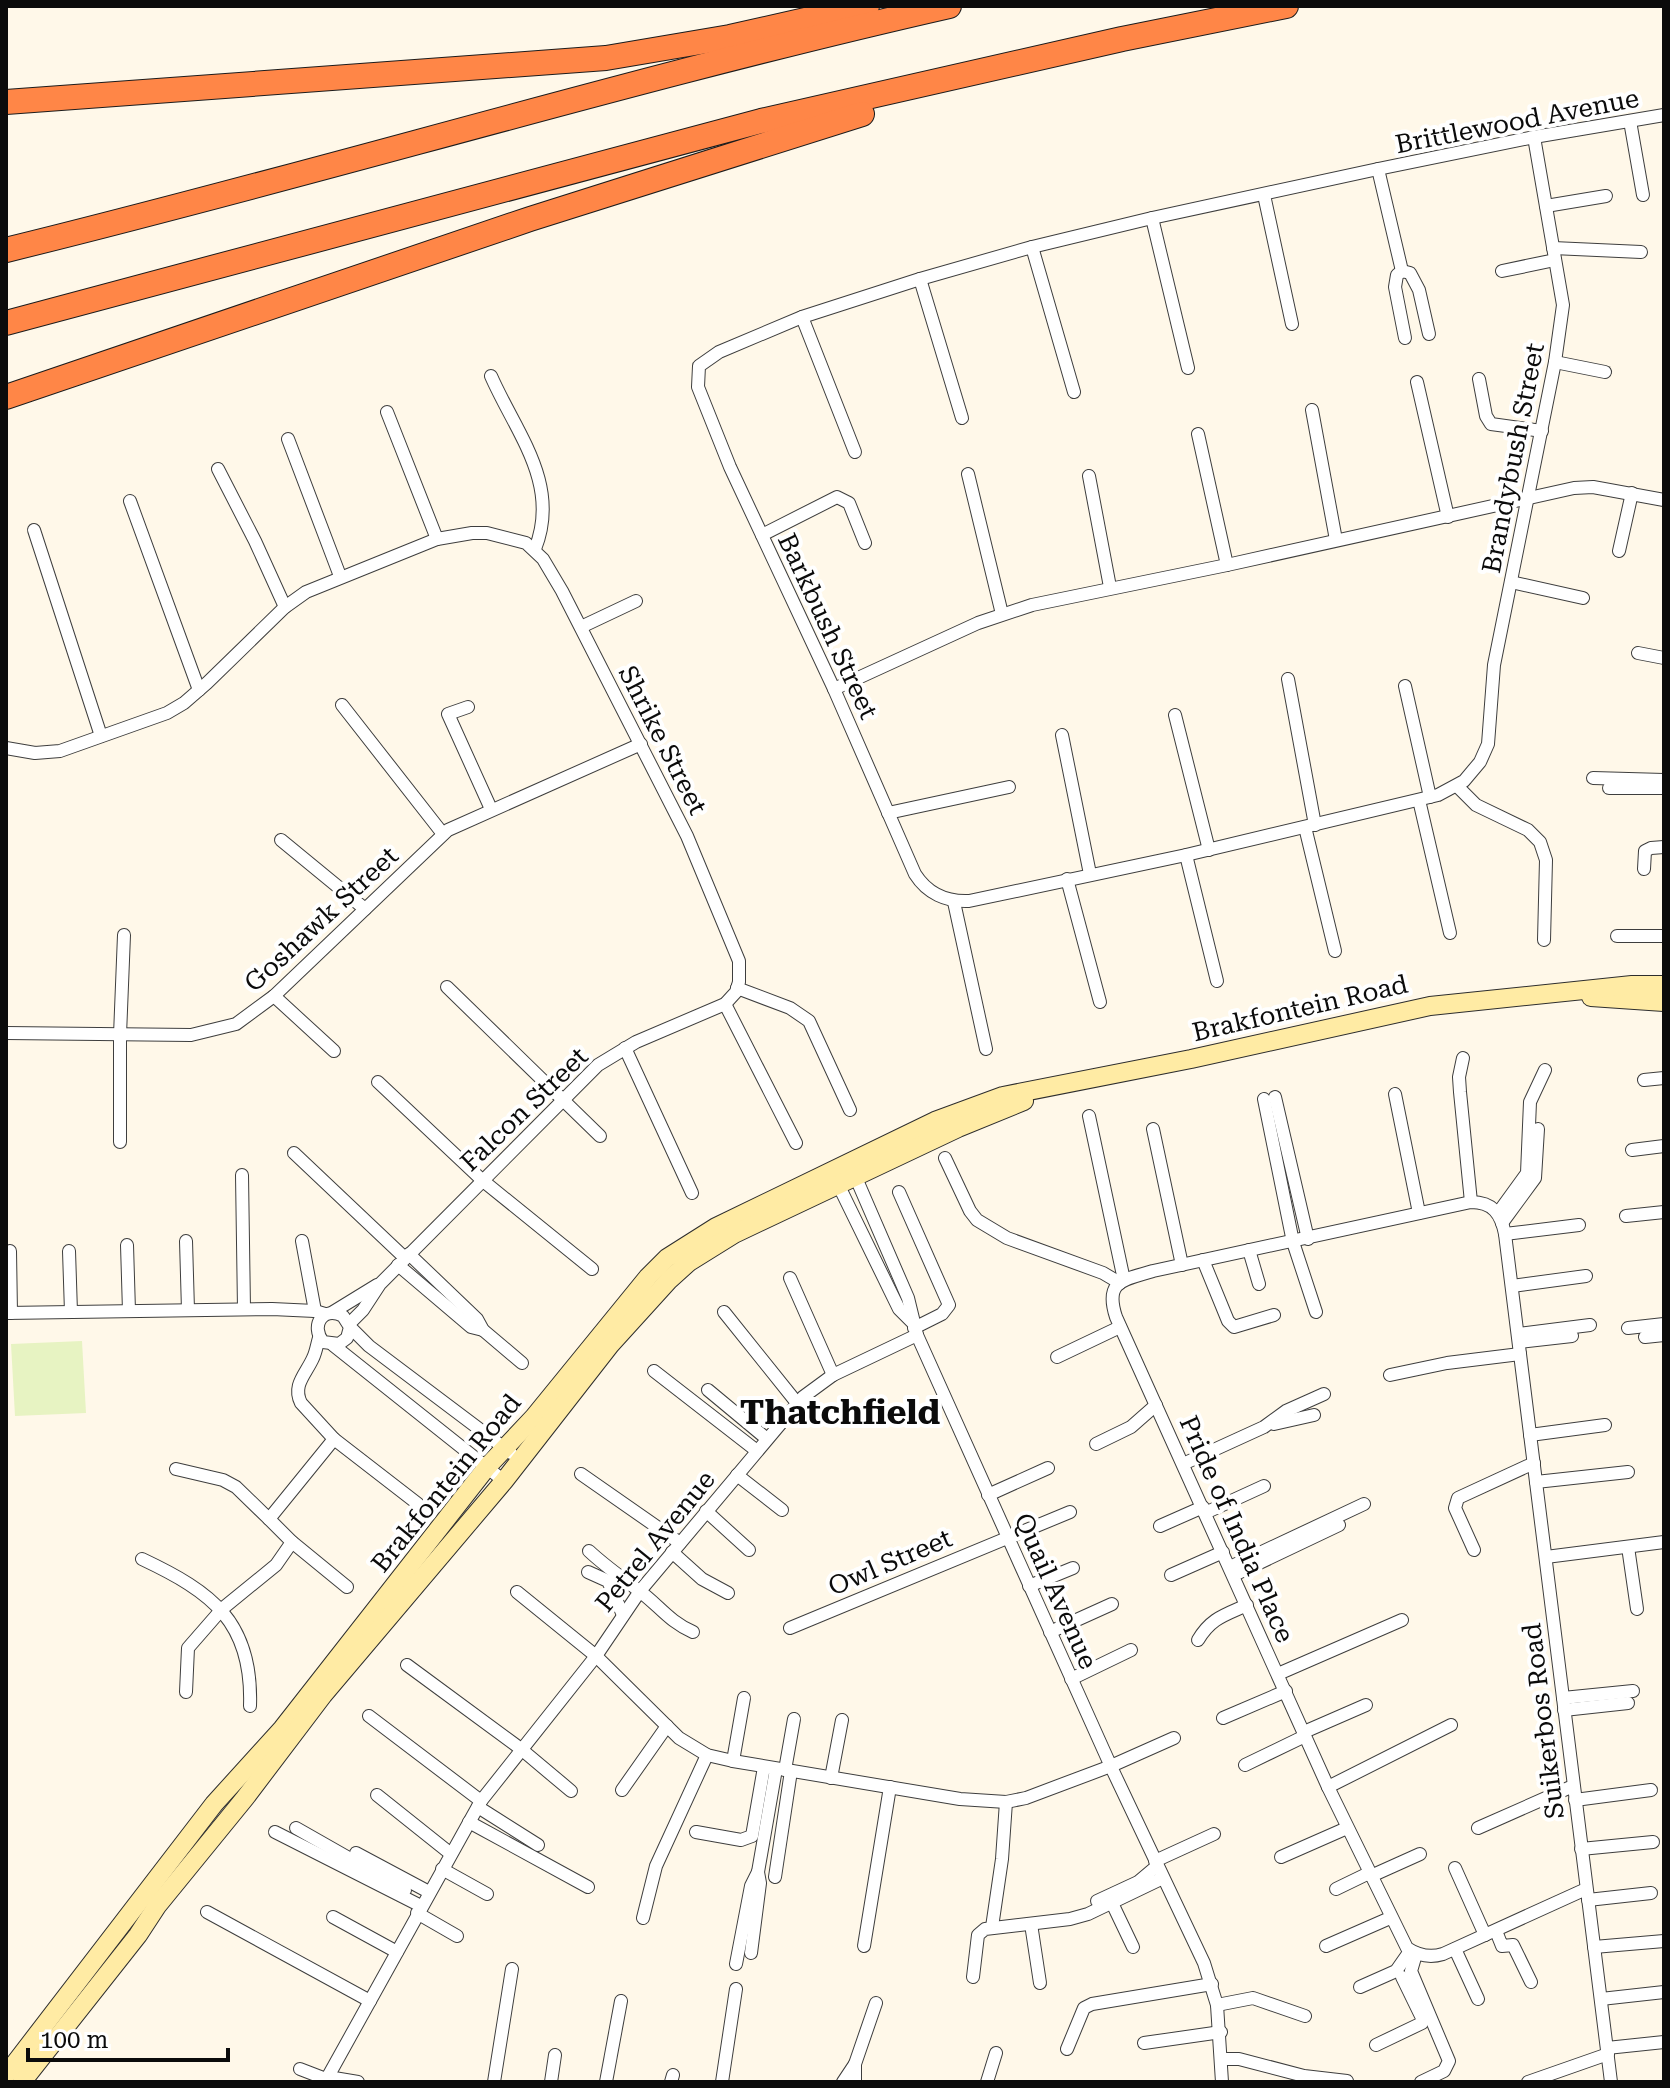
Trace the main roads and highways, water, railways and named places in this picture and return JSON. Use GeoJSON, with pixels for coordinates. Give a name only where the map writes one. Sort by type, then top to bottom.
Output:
{"type":"FeatureCollection","features":[{"type":"Feature","properties":{"kind":"highway"},"geometry":{"type":"LineString","coordinates":[[6,102],[606,58],[730,37],[867,6]]}},
{"type":"Feature","properties":{"kind":"highway"},"geometry":{"type":"LineString","coordinates":[[6,250],[186,205],[529,110],[949,6]]}},
{"type":"Feature","properties":{"kind":"highway"},"geometry":{"type":"LineString","coordinates":[[6,323],[761,121],[1122,39],[1286,6]]}},
{"type":"Feature","properties":{"kind":"highway"},"geometry":{"type":"LineString","coordinates":[[6,397],[712,159],[845,118],[979,82],[999,68]]}},
{"type":"Feature","properties":{"kind":"district","name":"Thatchfield"},"geometry":{"type":"Point","coordinates":[840,1412]}}]}
